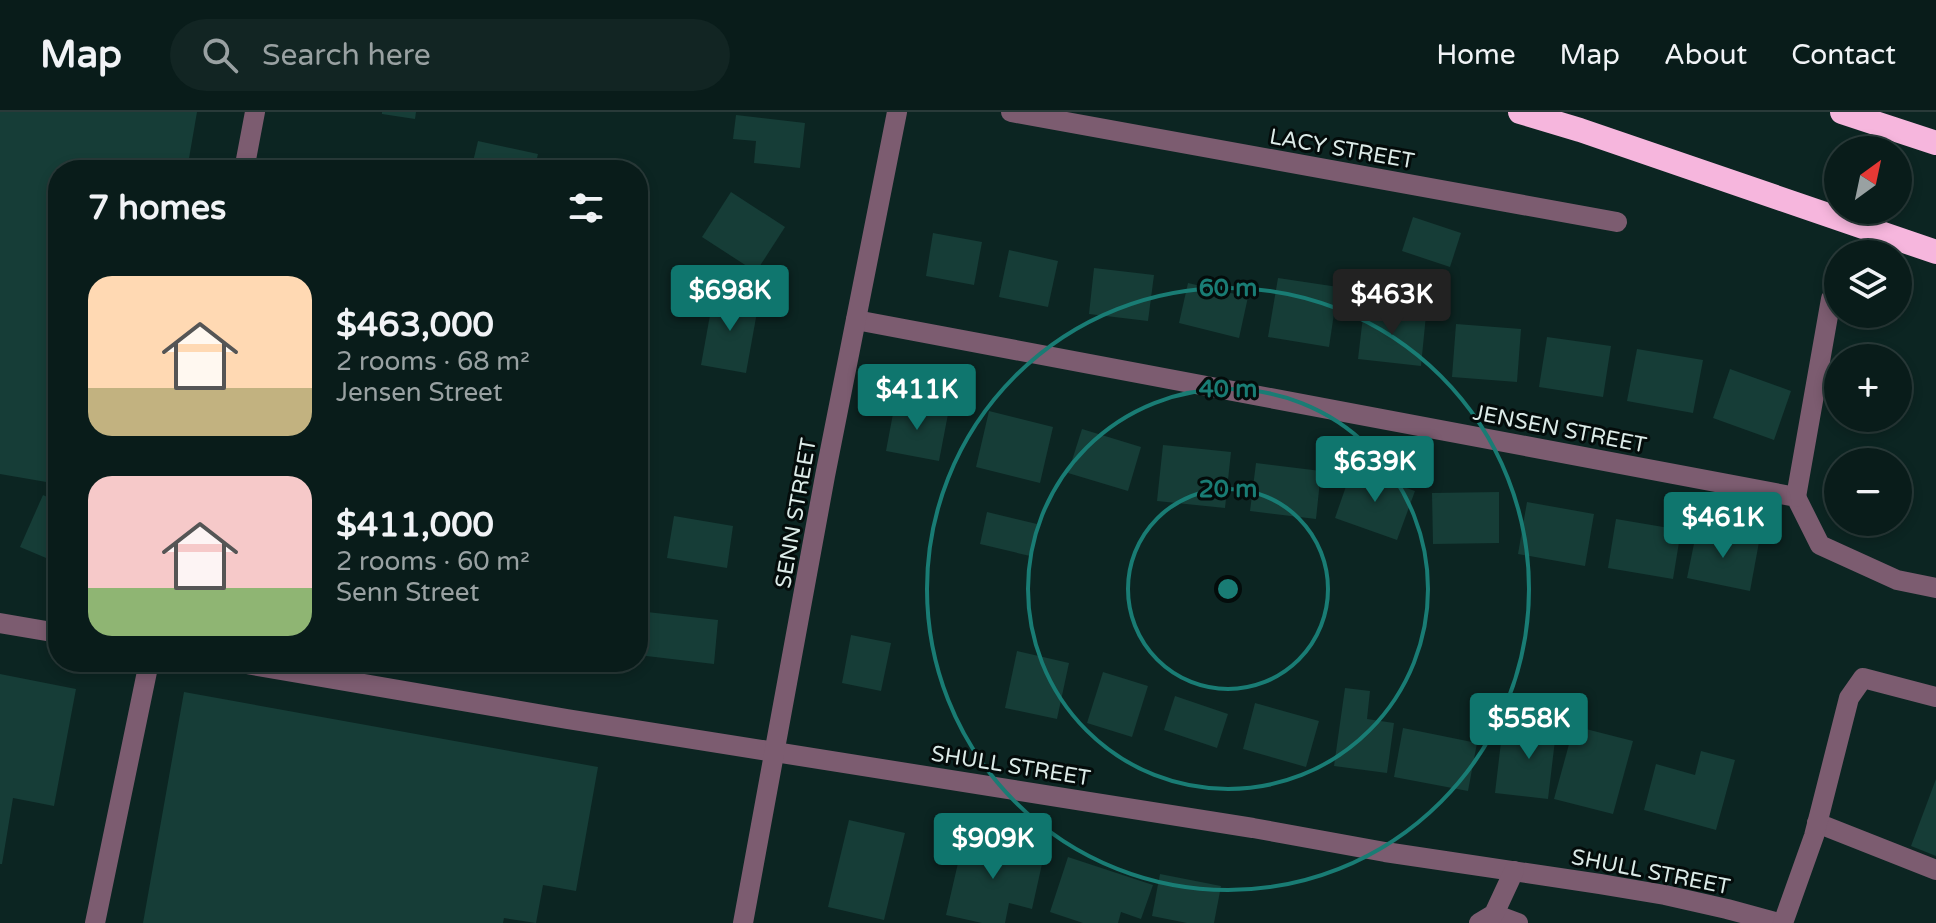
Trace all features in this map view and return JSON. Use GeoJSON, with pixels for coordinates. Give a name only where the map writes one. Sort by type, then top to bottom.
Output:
{"type":"FeatureCollection","features":[{"type":"Feature","properties":{"kind":"highway"},"geometry":{"type":"LineString","coordinates":[[1520,112],[1932,250]]}},
{"type":"Feature","properties":{"kind":"highway"},"geometry":{"type":"LineString","coordinates":[[1842,112],[1936,143]]}},
{"type":"Feature","properties":{"kind":"street"},"geometry":{"type":"LineString","coordinates":[[246,160],[255,112]]}},
{"type":"Feature","properties":{"kind":"street","name":"SENN STREET"},"geometry":{"type":"LineString","coordinates":[[743,923],[825,476],[897,112]]}},
{"type":"Feature","properties":{"kind":"street","name":"LACY STREET"},"geometry":{"type":"LineString","coordinates":[[1011,112],[1617,222]]}},
{"type":"Feature","properties":{"kind":"street","name":"JENSEN STREET"},"geometry":{"type":"LineString","coordinates":[[856,320],[1796,497]]}},
{"type":"Feature","properties":{"kind":"street"},"geometry":{"type":"LineString","coordinates":[[1826,328],[1796,497],[1820,545],[1897,580],[1936,588]]}},
{"type":"Feature","properties":{"kind":"street"},"geometry":{"type":"LineString","coordinates":[[0,623],[48,631]]}},
{"type":"Feature","properties":{"kind":"street"},"geometry":{"type":"LineString","coordinates":[[95,923],[147,672]]}},
{"type":"Feature","properties":{"kind":"street","name":"SHULL STREET"},"geometry":{"type":"LineString","coordinates":[[293,672],[1385,852],[1665,895],[1781,923]]}},
{"type":"Feature","properties":{"kind":"street"},"geometry":{"type":"LineString","coordinates":[[1781,923],[1817,823],[1849,698],[1863,678],[1936,697]]}},
{"type":"Feature","properties":{"kind":"street"},"geometry":{"type":"LineString","coordinates":[[1817,823],[1936,870]]}},
{"type":"Feature","properties":{"kind":"street"},"geometry":{"type":"LineString","coordinates":[[1514,871],[1487,919],[1518,923]]}},
{"type":"Feature","properties":{"kind":"building"},"geometry":{"type":"Polygon","coordinates":[[[0,112],[197,112],[189,160],[48,160],[48,482],[0,474],[0,112]]]}},
{"type":"Feature","properties":{"kind":"building"},"geometry":{"type":"Polygon","coordinates":[[[382,112],[416,112],[415,119],[382,112]]]}},
{"type":"Feature","properties":{"kind":"building"},"geometry":{"type":"Polygon","coordinates":[[[736,115],[805,123],[800,168],[754,163],[756,141],[733,139],[736,115]]]}},
{"type":"Feature","properties":{"kind":"building"},"geometry":{"type":"Polygon","coordinates":[[[478,141],[538,154],[536,160],[473,160],[478,141]]]}},
{"type":"Feature","properties":{"kind":"building"},"geometry":{"type":"Polygon","coordinates":[[[731,192],[785,227],[756,272],[702,237],[731,192]]]}},
{"type":"Feature","properties":{"kind":"building"},"geometry":{"type":"Polygon","coordinates":[[[1413,217],[1461,233],[1450,267],[1402,251],[1413,217]]]}},
{"type":"Feature","properties":{"kind":"building"},"geometry":{"type":"Polygon","coordinates":[[[933,233],[982,242],[974,285],[926,276],[933,233]]]}},
{"type":"Feature","properties":{"kind":"building"},"geometry":{"type":"Polygon","coordinates":[[[1009,250],[1058,261],[1048,307],[999,297],[1009,250]]]}},
{"type":"Feature","properties":{"kind":"building"},"geometry":{"type":"Polygon","coordinates":[[[1094,268],[1154,275],[1148,321],[1089,314],[1094,268]]]}},
{"type":"Feature","properties":{"kind":"building"},"geometry":{"type":"Polygon","coordinates":[[[1278,278],[1338,287],[1329,347],[1268,337],[1278,278]]]}},
{"type":"Feature","properties":{"kind":"building"},"geometry":{"type":"Polygon","coordinates":[[[1188,283],[1248,297],[1239,338],[1179,323],[1188,283]]]}},
{"type":"Feature","properties":{"kind":"building"},"geometry":{"type":"Polygon","coordinates":[[[714,293],[759,301],[746,373],[701,365],[714,293]]]}},
{"type":"Feature","properties":{"kind":"building"},"geometry":{"type":"Polygon","coordinates":[[[1364,308],[1426,315],[1421,366],[1358,359],[1364,308]]]}},
{"type":"Feature","properties":{"kind":"building"},"geometry":{"type":"Polygon","coordinates":[[[1456,324],[1521,329],[1517,382],[1452,377],[1456,324]]]}},
{"type":"Feature","properties":{"kind":"building"},"geometry":{"type":"Polygon","coordinates":[[[1547,337],[1611,346],[1603,397],[1539,387],[1547,337]]]}},
{"type":"Feature","properties":{"kind":"building"},"geometry":{"type":"Polygon","coordinates":[[[1637,349],[1703,360],[1693,413],[1627,401],[1637,349]]]}},
{"type":"Feature","properties":{"kind":"building"},"geometry":{"type":"Polygon","coordinates":[[[1730,369],[1791,391],[1774,440],[1713,418],[1730,369]]]}},
{"type":"Feature","properties":{"kind":"building"},"geometry":{"type":"Polygon","coordinates":[[[895,403],[948,414],[939,461],[886,451],[895,403]]]}},
{"type":"Feature","properties":{"kind":"building"},"geometry":{"type":"Polygon","coordinates":[[[989,411],[1053,427],[1040,483],[976,467],[989,411]]]}},
{"type":"Feature","properties":{"kind":"building"},"geometry":{"type":"Polygon","coordinates":[[[1082,429],[1141,447],[1128,491],[1068,473],[1082,429]]]}},
{"type":"Feature","properties":{"kind":"building"},"geometry":{"type":"Polygon","coordinates":[[[1163,445],[1231,452],[1225,508],[1157,501],[1163,445]]]}},
{"type":"Feature","properties":{"kind":"building"},"geometry":{"type":"Polygon","coordinates":[[[1256,463],[1321,471],[1316,519],[1250,511],[1256,463]]]}},
{"type":"Feature","properties":{"kind":"building"},"geometry":{"type":"Polygon","coordinates":[[[1352,469],[1415,491],[1397,540],[1335,518],[1352,469]]]}},
{"type":"Feature","properties":{"kind":"building"},"geometry":{"type":"Polygon","coordinates":[[[1499,492],[1499,543],[1433,544],[1432,493],[1499,492]]]}},
{"type":"Feature","properties":{"kind":"building"},"geometry":{"type":"Polygon","coordinates":[[[43,495],[48,497],[48,559],[20,547],[43,495]]]}},
{"type":"Feature","properties":{"kind":"building"},"geometry":{"type":"Polygon","coordinates":[[[1527,502],[1594,514],[1585,566],[1518,554],[1527,502]]]}},
{"type":"Feature","properties":{"kind":"building"},"geometry":{"type":"Polygon","coordinates":[[[987,512],[1037,524],[1030,556],[980,544],[987,512]]]}},
{"type":"Feature","properties":{"kind":"building"},"geometry":{"type":"Polygon","coordinates":[[[674,516],[733,526],[727,568],[667,558],[674,516]]]}},
{"type":"Feature","properties":{"kind":"building"},"geometry":{"type":"Polygon","coordinates":[[[1616,519],[1681,530],[1673,579],[1608,568],[1616,519]]]}},
{"type":"Feature","properties":{"kind":"building"},"geometry":{"type":"Polygon","coordinates":[[[1697,529],[1759,542],[1750,591],[1687,578],[1697,529]]]}},
{"type":"Feature","properties":{"kind":"building"},"geometry":{"type":"Polygon","coordinates":[[[648,612],[718,620],[714,664],[648,656],[648,612]]]}},
{"type":"Feature","properties":{"kind":"building"},"geometry":{"type":"Polygon","coordinates":[[[851,635],[891,643],[881,691],[842,683],[851,635]]]}},
{"type":"Feature","properties":{"kind":"building"},"geometry":{"type":"Polygon","coordinates":[[[1017,651],[1069,663],[1057,719],[1005,708],[1017,651]]]}},
{"type":"Feature","properties":{"kind":"building"},"geometry":{"type":"Polygon","coordinates":[[[1103,672],[1148,686],[1132,737],[1087,723],[1103,672]]]}},
{"type":"Feature","properties":{"kind":"building"},"geometry":{"type":"Polygon","coordinates":[[[0,674],[76,689],[54,806],[13,798],[2,864],[0,864],[0,674]]]}},
{"type":"Feature","properties":{"kind":"building"},"geometry":{"type":"Polygon","coordinates":[[[1345,688],[1370,691],[1367,719],[1394,723],[1387,773],[1334,766],[1345,688]]]}},
{"type":"Feature","properties":{"kind":"building"},"geometry":{"type":"Polygon","coordinates":[[[184,692],[598,767],[576,891],[543,885],[536,923],[504,918],[503,923],[143,923],[184,692]]]}},
{"type":"Feature","properties":{"kind":"building"},"geometry":{"type":"Polygon","coordinates":[[[1175,696],[1228,714],[1217,748],[1164,730],[1175,696]]]}},
{"type":"Feature","properties":{"kind":"building"},"geometry":{"type":"Polygon","coordinates":[[[1255,703],[1319,721],[1306,767],[1243,749],[1255,703]]]}},
{"type":"Feature","properties":{"kind":"building"},"geometry":{"type":"Polygon","coordinates":[[[1533,712],[1558,715],[1548,799],[1495,793],[1501,742],[1529,745],[1533,712]]]}},
{"type":"Feature","properties":{"kind":"building"},"geometry":{"type":"Polygon","coordinates":[[[1574,726],[1633,741],[1613,814],[1554,799],[1574,726]]]}},
{"type":"Feature","properties":{"kind":"building"},"geometry":{"type":"Polygon","coordinates":[[[1403,728],[1477,743],[1468,791],[1394,777],[1403,728]]]}},
{"type":"Feature","properties":{"kind":"building"},"geometry":{"type":"Polygon","coordinates":[[[1701,751],[1735,760],[1716,830],[1644,810],[1656,764],[1695,775],[1701,751]]]}},
{"type":"Feature","properties":{"kind":"building"},"geometry":{"type":"Polygon","coordinates":[[[1936,779],[1936,856],[1911,846],[1936,779]]]}},
{"type":"Feature","properties":{"kind":"building"},"geometry":{"type":"Polygon","coordinates":[[[849,820],[905,833],[884,920],[828,907],[849,820]]]}},
{"type":"Feature","properties":{"kind":"building"},"geometry":{"type":"Polygon","coordinates":[[[964,837],[1044,855],[1032,909],[1009,903],[1005,923],[982,923],[946,915],[964,837]]]}},
{"type":"Feature","properties":{"kind":"building"},"geometry":{"type":"Polygon","coordinates":[[[1068,857],[1153,885],[1141,919],[1121,912],[1118,923],[1083,923],[1050,912],[1068,857]]]}},
{"type":"Feature","properties":{"kind":"building"},"geometry":{"type":"Polygon","coordinates":[[[1160,874],[1221,886],[1214,923],[1187,923],[1152,916],[1160,874]]]}}]}
